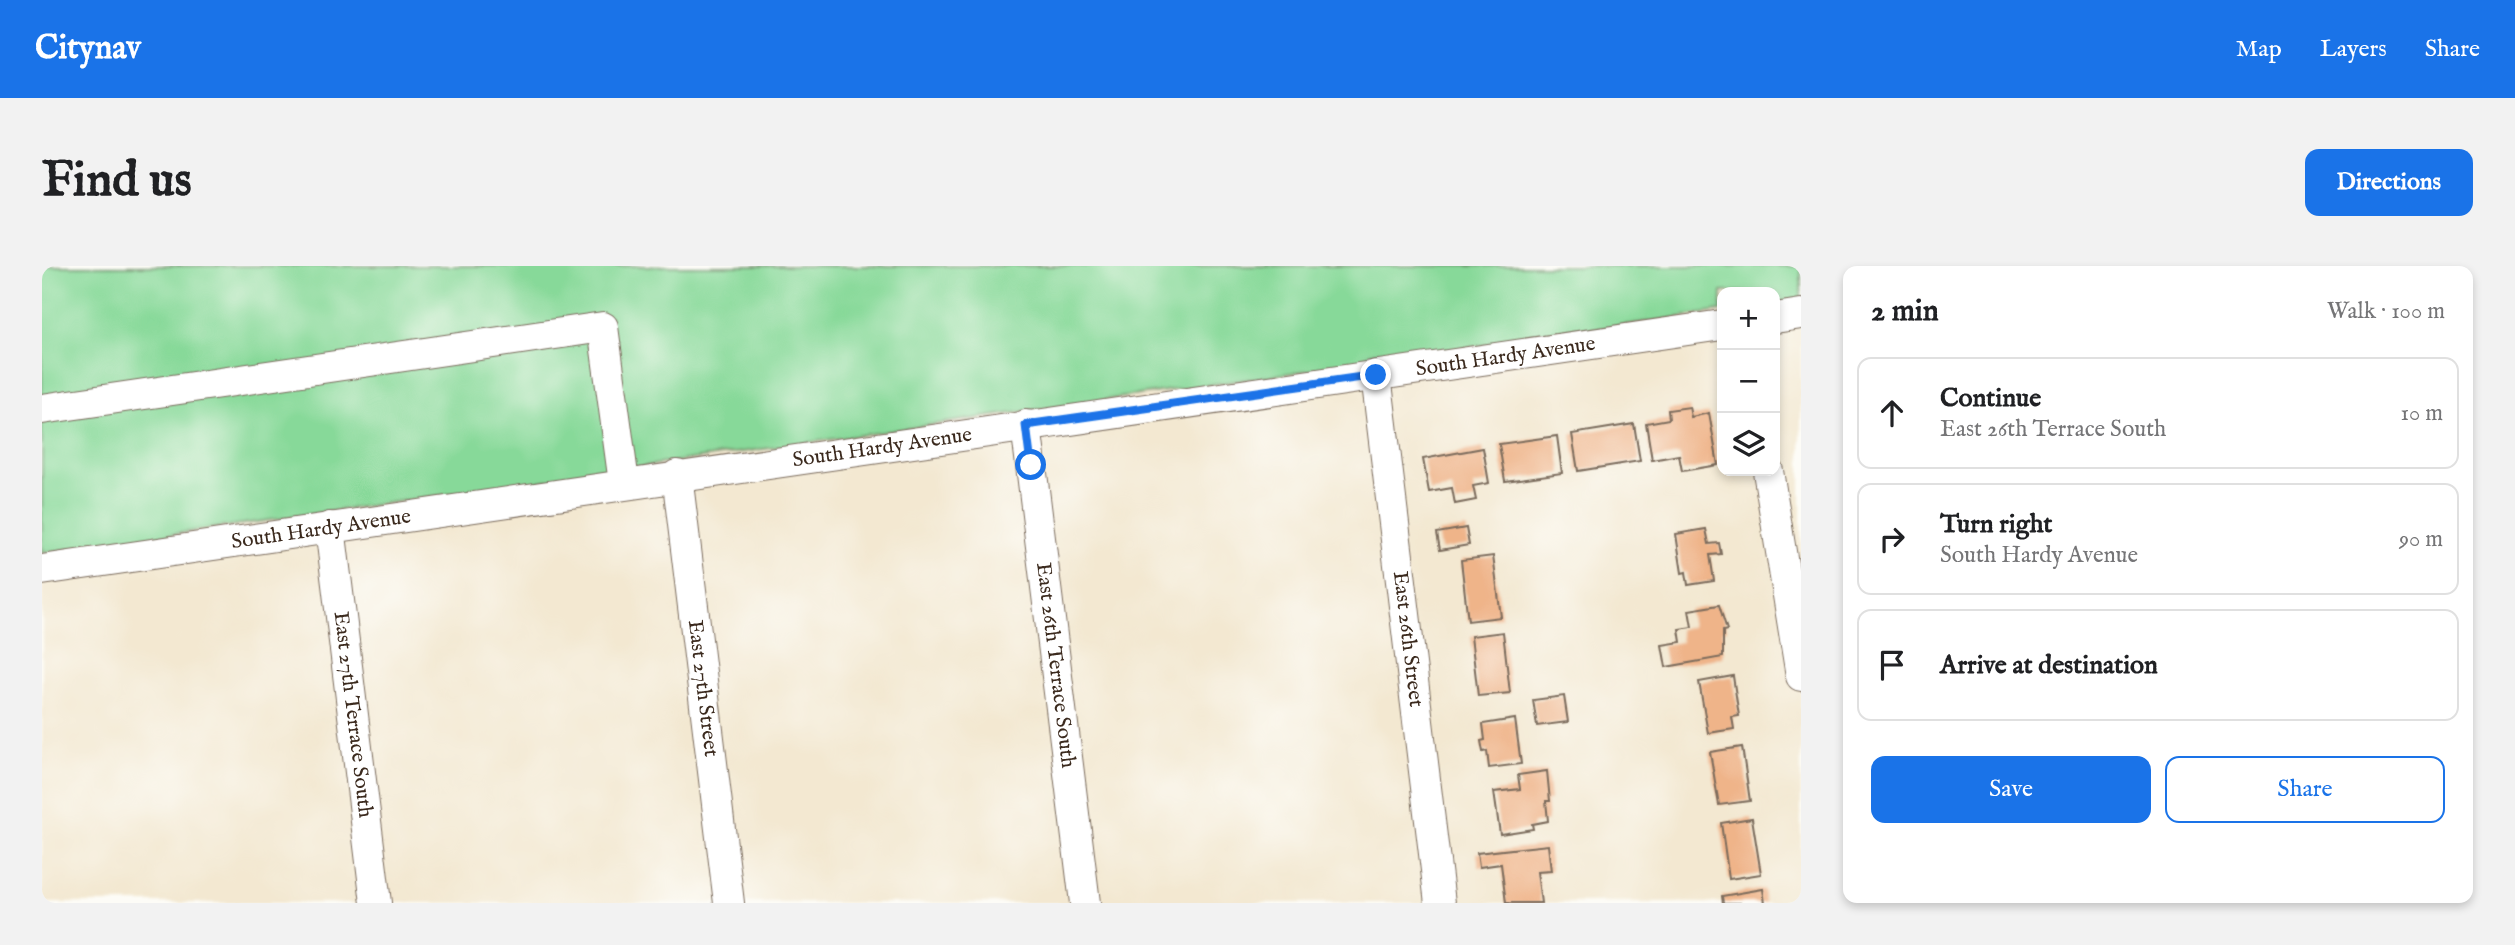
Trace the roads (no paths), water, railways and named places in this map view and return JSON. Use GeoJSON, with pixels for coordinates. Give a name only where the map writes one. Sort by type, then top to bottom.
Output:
{"type":"FeatureCollection","features":[{"type":"Feature","properties":{"kind":"street"},"geometry":{"type":"LineString","coordinates":[[1780,317],[1801,314]]}},
{"type":"Feature","properties":{"kind":"street","name":"South Hardy Avenue"},"geometry":{"type":"LineString","coordinates":[[42,570],[677,475],[1717,326]]}},
{"type":"Feature","properties":{"kind":"street"},"geometry":{"type":"LineString","coordinates":[[42,409],[603,327],[624,483]]}},
{"type":"Feature","properties":{"kind":"street","name":"East 26th Street"},"geometry":{"type":"LineString","coordinates":[[1376,375],[1440,903]]}},
{"type":"Feature","properties":{"kind":"street","name":"East 26th Terrace South"},"geometry":{"type":"LineString","coordinates":[[1026,425],[1085,903]]}},
{"type":"Feature","properties":{"kind":"street","name":"East 27th Street"},"geometry":{"type":"LineString","coordinates":[[677,475],[729,903]]}},
{"type":"Feature","properties":{"kind":"street"},"geometry":{"type":"LineString","coordinates":[[1769,476],[1792,565],[1801,676]]}},
{"type":"Feature","properties":{"kind":"street","name":"East 27th Terrace South"},"geometry":{"type":"LineString","coordinates":[[330,527],[376,903]]}}]}
